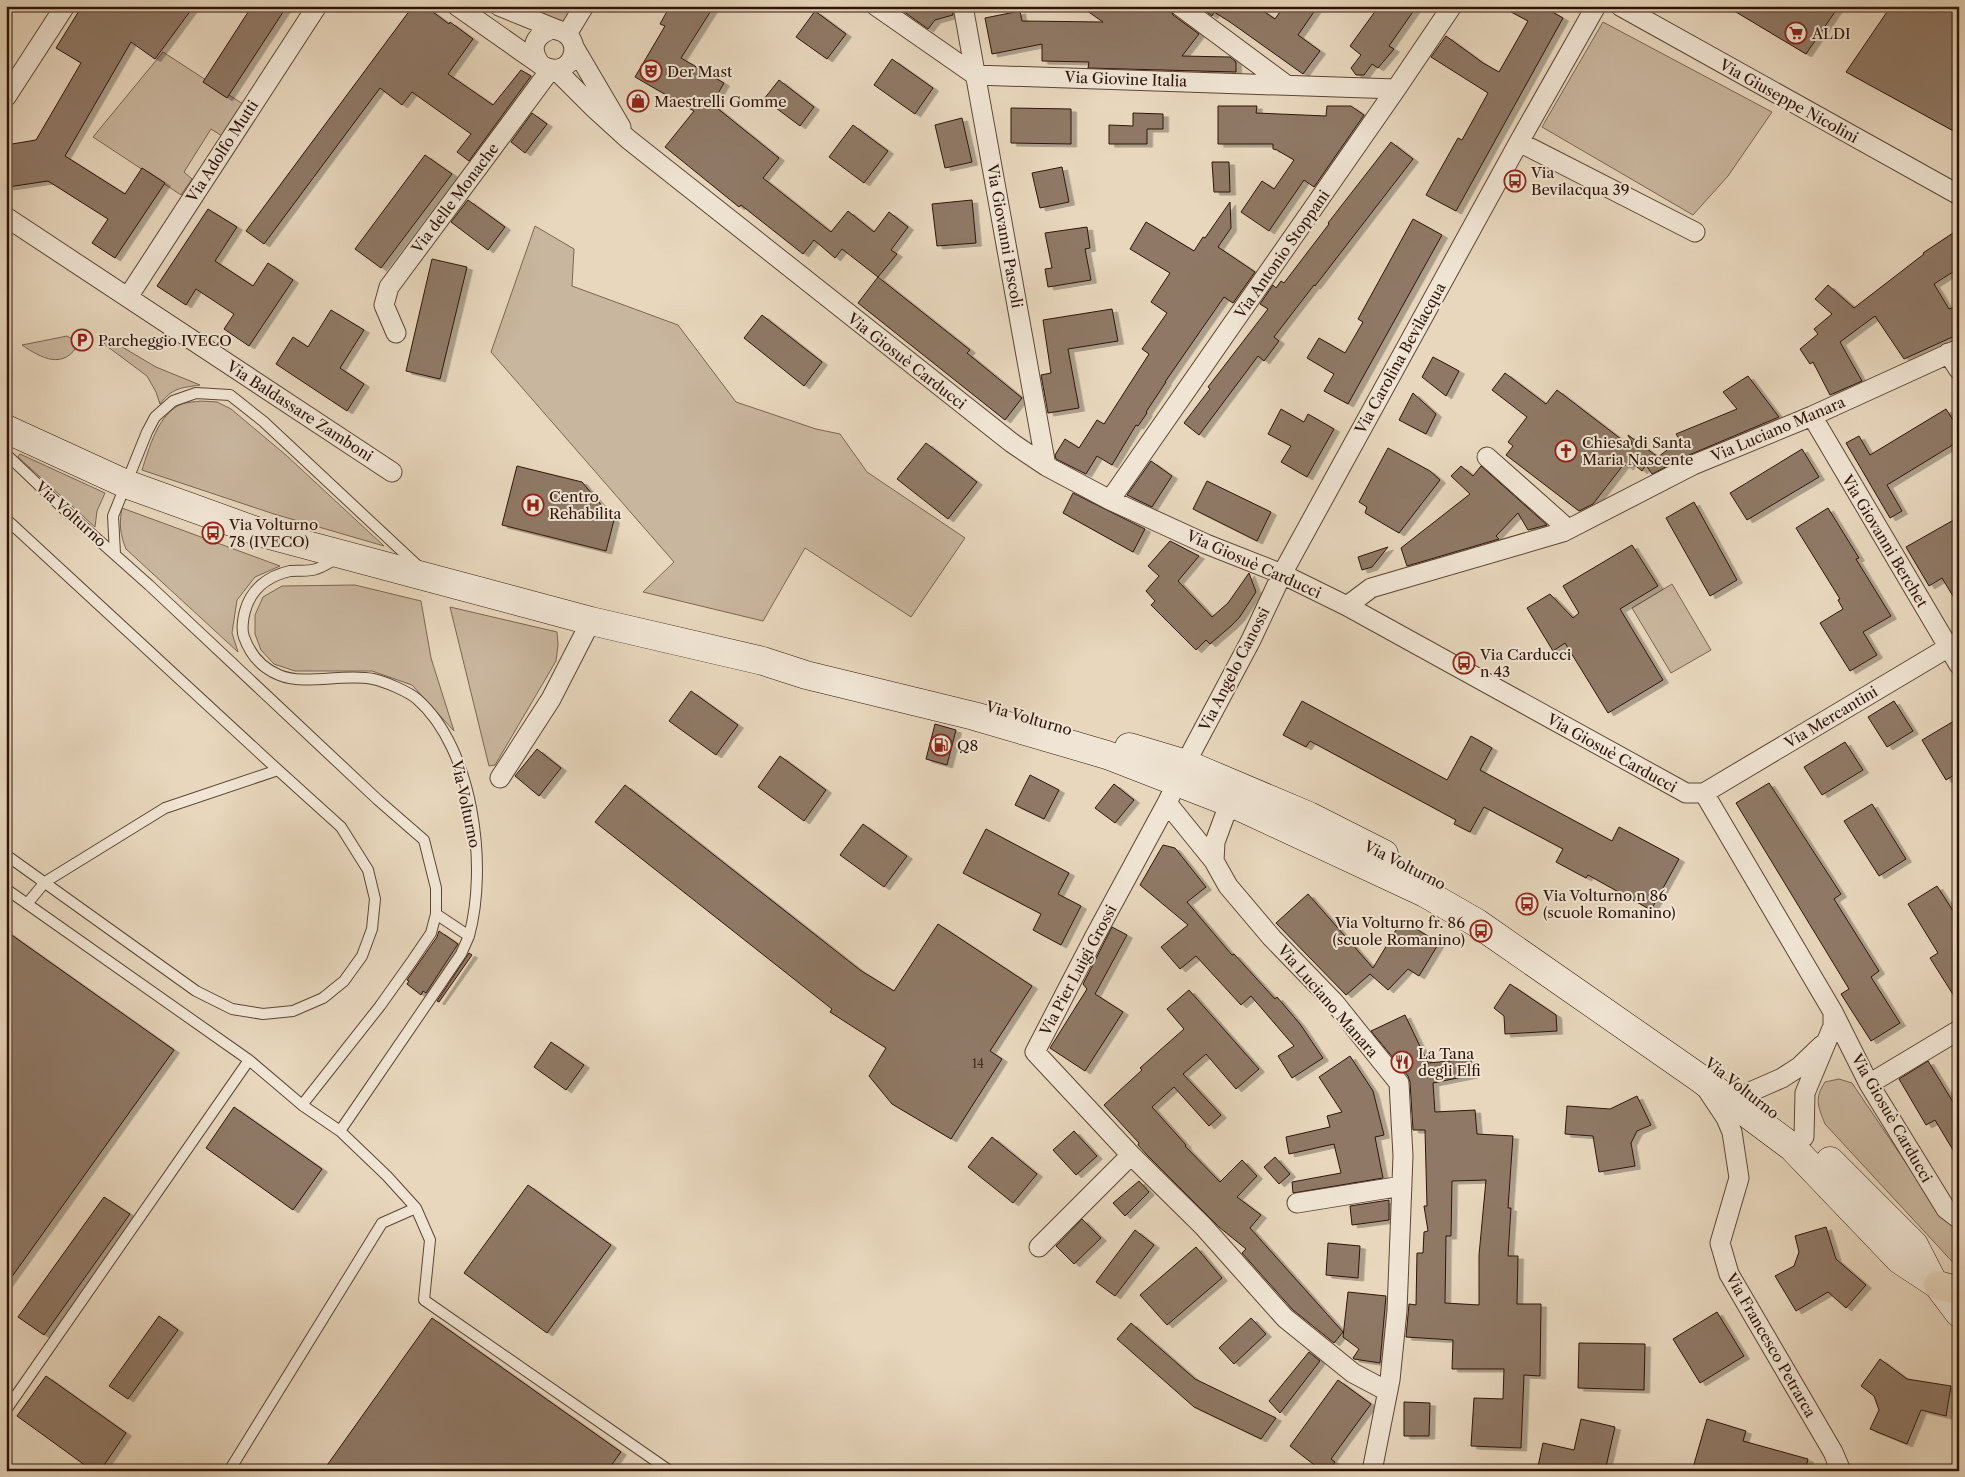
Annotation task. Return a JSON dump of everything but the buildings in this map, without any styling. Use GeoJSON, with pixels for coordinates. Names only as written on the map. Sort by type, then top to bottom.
{"type":"FeatureCollection","features":[{"type":"Feature","properties":{"kind":"street"},"geometry":{"type":"LineString","coordinates":[[6,97],[65,6]]}},
{"type":"Feature","properties":{"kind":"street","name":"Via Adolfo Mutti"},"geometry":{"type":"LineString","coordinates":[[128,297],[317,6]]}},
{"type":"Feature","properties":{"kind":"street","name":"Via Giosuè Carducci"},"geometry":{"type":"LineString","coordinates":[[457,6],[548,68]]}},
{"type":"Feature","properties":{"kind":"street"},"geometry":{"type":"LineString","coordinates":[[499,6],[566,37],[574,54],[570,62],[564,67],[548,68]]}},
{"type":"Feature","properties":{"kind":"street"},"geometry":{"type":"LineString","coordinates":[[566,37],[584,6]]}},
{"type":"Feature","properties":{"kind":"street"},"geometry":{"type":"LineString","coordinates":[[876,6],[976,75]]}},
{"type":"Feature","properties":{"kind":"street","name":"Via Giovanni Pascoli"},"geometry":{"type":"LineString","coordinates":[[963,6],[1046,466]]}},
{"type":"Feature","properties":{"kind":"street"},"geometry":{"type":"LineString","coordinates":[[1180,6],[1285,84]]}},
{"type":"Feature","properties":{"kind":"street","name":"Via Antonio Stoppani"},"geometry":{"type":"LineString","coordinates":[[1110,500],[1452,6]]}},
{"type":"Feature","properties":{"kind":"street","name":"Via Carolina Bevilacqua"},"geometry":{"type":"LineString","coordinates":[[1282,574],[1519,142],[1596,6]]}},
{"type":"Feature","properties":{"kind":"street","name":"Via Giuseppe Nicolini"},"geometry":{"type":"LineString","coordinates":[[1620,6],[1959,195]]}},
{"type":"Feature","properties":{"kind":"street","name":"Via Giosuè Carducci"},"geometry":{"type":"LineString","coordinates":[[628,139],[566,37],[552,29],[538,36],[534,44],[535,58],[628,139],[1012,443],[1046,466],[1110,500],[1206,544],[1282,574],[1347,606],[1679,790],[1693,794],[1704,793],[1833,1012],[1869,1084],[1946,1209],[1959,1219]]}},
{"type":"Feature","properties":{"kind":"street","name":"Via delle Monache"},"geometry":{"type":"LineString","coordinates":[[396,333],[384,305],[389,287],[545,77],[548,68]]}},
{"type":"Feature","properties":{"kind":"street","name":"Via Giovine Italia"},"geometry":{"type":"LineString","coordinates":[[976,75],[1396,89]]}},
{"type":"Feature","properties":{"kind":"street"},"geometry":{"type":"LineString","coordinates":[[1519,142],[1695,232]]}},
{"type":"Feature","properties":{"kind":"street","name":"Via Baldassare Zamboni"},"geometry":{"type":"LineString","coordinates":[[6,217],[392,472]]}},
{"type":"Feature","properties":{"kind":"street"},"geometry":{"type":"LineString","coordinates":[[1954,351],[1959,370]]}},
{"type":"Feature","properties":{"kind":"street","name":"Via Luciano Manara"},"geometry":{"type":"LineString","coordinates":[[1347,606],[1371,588],[1568,529],[1693,465],[1812,416],[1954,351]]}},
{"type":"Feature","properties":{"kind":"street","name":"Via Giovanni Berchet"},"geometry":{"type":"LineString","coordinates":[[1812,416],[1953,644],[1959,665]]}},
{"type":"Feature","properties":{"kind":"street","name":"Via Volturno"},"geometry":{"type":"LineString","coordinates":[[6,429],[126,484],[262,533],[342,556],[591,620],[763,661],[806,674],[983,719],[1107,755],[1236,805],[1425,893],[1477,923],[1698,1077],[1792,1148],[1900,1260],[1943,1286]]}},
{"type":"Feature","properties":{"kind":"street"},"geometry":{"type":"LineString","coordinates":[[1487,457],[1568,529]]}},
{"type":"Feature","properties":{"kind":"street","name":"Via Angelo Canossi"},"geometry":{"type":"LineString","coordinates":[[1177,783],[1251,640],[1282,574]]}},
{"type":"Feature","properties":{"kind":"street"},"geometry":{"type":"LineString","coordinates":[[500,778],[551,699],[591,620]]}},
{"type":"Feature","properties":{"kind":"street","name":"Via Mercantini"},"geometry":{"type":"LineString","coordinates":[[1704,793],[1953,644]]}},
{"type":"Feature","properties":{"kind":"street","name":"Via Luciano Manara"},"geometry":{"type":"LineString","coordinates":[[1177,783],[1228,886],[1272,938],[1334,1002],[1399,1083],[1403,1156],[1397,1311],[1390,1380],[1372,1471]]}},
{"type":"Feature","properties":{"kind":"street","name":"Via Volturno"},"geometry":{"type":"LineString","coordinates":[[1177,783],[1309,816],[1434,879],[1534,940],[1750,1092],[1804,1137],[1914,1245],[1959,1312]]}},
{"type":"Feature","properties":{"kind":"street","name":"Via Pier Luigi Grossi"},"geometry":{"type":"LineString","coordinates":[[1177,783],[1035,1052],[1131,1155],[1203,1226],[1285,1318],[1353,1373],[1387,1391]]}},
{"type":"Feature","properties":{"kind":"street"},"geometry":{"type":"LineString","coordinates":[[1214,861],[1215,842],[1225,815],[1236,805]]}},
{"type":"Feature","properties":{"kind":"street"},"geometry":{"type":"LineString","coordinates":[[1804,1137],[1805,1093],[1833,1026],[1833,1012]]}},
{"type":"Feature","properties":{"kind":"street"},"geometry":{"type":"LineString","coordinates":[[1869,1084],[1959,1030]]}},
{"type":"Feature","properties":{"kind":"street"},"geometry":{"type":"LineString","coordinates":[[1750,1092],[1782,1078],[1799,1067],[1828,1039]]}},
{"type":"Feature","properties":{"kind":"street","name":"Via Francesco Petrarca"},"geometry":{"type":"LineString","coordinates":[[1698,1077],[1726,1118],[1732,1132],[1739,1178],[1720,1243],[1729,1274],[1833,1452],[1840,1471]]}},
{"type":"Feature","properties":{"kind":"street"},"geometry":{"type":"LineString","coordinates":[[1039,1247],[1131,1155]]}},
{"type":"Feature","properties":{"kind":"street"},"geometry":{"type":"LineString","coordinates":[[1297,1203],[1402,1186]]}},
{"type":"Feature","properties":{"kind":"lane"},"geometry":{"type":"LineString","coordinates":[[126,484],[154,413],[173,400],[196,393],[230,395],[264,422],[432,579]]}},
{"type":"Feature","properties":{"kind":"lane","name":"Via Volturno"},"geometry":{"type":"LineString","coordinates":[[6,454],[378,800],[424,840],[436,888],[436,914],[431,933],[380,1006],[302,1105]]}},
{"type":"Feature","properties":{"kind":"lane","name":"Via Volturno"},"geometry":{"type":"LineString","coordinates":[[115,554],[113,516],[126,484]]}},
{"type":"Feature","properties":{"kind":"lane"},"geometry":{"type":"LineString","coordinates":[[6,519],[341,826],[368,870],[375,898],[372,929],[362,956],[344,981],[323,998],[293,1011],[263,1014],[232,1009],[196,990],[6,855]]}},
{"type":"Feature","properties":{"kind":"lane","name":"Via Volturno"},"geometry":{"type":"LineString","coordinates":[[340,1131],[461,954],[469,936],[474,916],[478,864],[473,824],[464,783],[452,745],[438,722],[416,698],[373,679],[338,677],[300,679],[279,675],[265,667],[250,653],[243,634],[243,619],[256,588],[268,580],[290,571],[315,570],[342,556]]}},
{"type":"Feature","properties":{"kind":"lane"},"geometry":{"type":"LineString","coordinates":[[27,904],[45,882],[165,808],[278,770]]}},
{"type":"Feature","properties":{"kind":"lane"},"geometry":{"type":"LineString","coordinates":[[6,889],[249,1060],[302,1105],[340,1131],[387,1176],[416,1208],[430,1240],[424,1300],[656,1467],[670,1471]]}},
{"type":"Feature","properties":{"kind":"lane"},"geometry":{"type":"LineString","coordinates":[[436,914],[469,936]]}},
{"type":"Feature","properties":{"kind":"lane"},"geometry":{"type":"LineString","coordinates":[[6,1410],[249,1060]]}},
{"type":"Feature","properties":{"kind":"lane"},"geometry":{"type":"LineString","coordinates":[[229,1471],[382,1223],[416,1208]]}},
{"type":"Feature","properties":{"kind":"shaded area"},"geometry":{"type":"Polygon","coordinates":[[[520,6],[573,6],[564,22],[520,6]]]}},
{"type":"Feature","properties":{"kind":"shaded area"},"geometry":{"type":"Polygon","coordinates":[[[1603,22],[1772,112],[1728,176],[1693,215],[1542,127],[1603,22]]]}},
{"type":"Feature","properties":{"kind":"shaded area"},"geometry":{"type":"Polygon","coordinates":[[[163,52],[243,104],[222,136],[211,129],[184,172],[192,179],[181,195],[93,137],[163,52]]]}},
{"type":"Feature","properties":{"kind":"shaded area"},"geometry":{"type":"Polygon","coordinates":[[[535,226],[574,249],[572,286],[678,325],[736,402],[816,429],[840,434],[867,472],[965,538],[911,617],[805,548],[763,621],[643,592],[674,562],[491,352],[535,226]]]}},
{"type":"Feature","properties":{"kind":"shaded area"},"geometry":{"type":"Polygon","coordinates":[[[67,336],[79,343],[73,352],[59,359],[44,357],[22,345],[67,336]]]}},
{"type":"Feature","properties":{"kind":"shaded area"},"geometry":{"type":"Polygon","coordinates":[[[107,338],[156,367],[200,385],[177,390],[168,395],[160,404],[147,376],[104,344],[107,338]]]}},
{"type":"Feature","properties":{"kind":"shaded area"},"geometry":{"type":"Polygon","coordinates":[[[201,401],[217,402],[231,409],[287,456],[384,546],[274,514],[142,470],[156,432],[167,415],[182,404],[201,401]]]}},
{"type":"Feature","properties":{"kind":"shaded area"},"geometry":{"type":"Polygon","coordinates":[[[20,454],[105,493],[97,511],[95,527],[18,457],[20,454]]]}},
{"type":"Feature","properties":{"kind":"shaded area"},"geometry":{"type":"Polygon","coordinates":[[[122,508],[280,566],[255,577],[237,600],[232,633],[238,652],[126,549],[121,529],[122,508]]]}},
{"type":"Feature","properties":{"kind":"shaded area"},"geometry":{"type":"Polygon","coordinates":[[[1672,584],[1711,650],[1671,673],[1632,608],[1672,584]]]}},
{"type":"Feature","properties":{"kind":"shaded area"},"geometry":{"type":"Polygon","coordinates":[[[355,585],[421,601],[431,658],[454,731],[412,685],[372,671],[295,671],[274,664],[261,650],[255,634],[255,615],[263,597],[282,586],[355,585]]]}},
{"type":"Feature","properties":{"kind":"shaded area"},"geometry":{"type":"Polygon","coordinates":[[[450,607],[557,632],[556,661],[495,765],[489,766],[450,607]]]}},
{"type":"Feature","properties":{"kind":"shaded area"},"geometry":{"type":"Polygon","coordinates":[[[1839,1079],[1852,1083],[1942,1216],[1959,1224],[1959,1269],[1825,1124],[1818,1103],[1819,1093],[1825,1082],[1839,1079]]]}},
{"type":"Feature","properties":{"kind":"place","name":"ALDI"},"geometry":{"type":"Point","coordinates":[1796,33]}},
{"type":"Feature","properties":{"kind":"place","name":"Der Mast"},"geometry":{"type":"Point","coordinates":[651,71]}},
{"type":"Feature","properties":{"kind":"place","name":"Maestrelli Gomme"},"geometry":{"type":"Point","coordinates":[638,101]}},
{"type":"Feature","properties":{"kind":"place","name":"Via Bevilacqua 39"},"geometry":{"type":"Point","coordinates":[1515,181]}},
{"type":"Feature","properties":{"kind":"place","name":"Parcheggio IVECO"},"geometry":{"type":"Point","coordinates":[82,340]}},
{"type":"Feature","properties":{"kind":"place","name":"Chiesa di Santa Maria Nascente"},"geometry":{"type":"Point","coordinates":[1566,451]}},
{"type":"Feature","properties":{"kind":"place","name":"Centro Rehabilita"},"geometry":{"type":"Point","coordinates":[533,505]}},
{"type":"Feature","properties":{"kind":"place","name":"Via Volturno 78 (IVECO)"},"geometry":{"type":"Point","coordinates":[213,533]}},
{"type":"Feature","properties":{"kind":"place","name":"Via Carducci n 43"},"geometry":{"type":"Point","coordinates":[1464,663]}},
{"type":"Feature","properties":{"kind":"place","name":"Q8"},"geometry":{"type":"Point","coordinates":[941,745]}},
{"type":"Feature","properties":{"kind":"place","name":"Via Volturno n 86 (scuole Romanino)"},"geometry":{"type":"Point","coordinates":[1527,904]}},
{"type":"Feature","properties":{"kind":"place","name":"Via Volturno fr. 86 (scuole Romanino)"},"geometry":{"type":"Point","coordinates":[1481,931]}},
{"type":"Feature","properties":{"kind":"place","name":"La Tana degli Elfi"},"geometry":{"type":"Point","coordinates":[1402,1062]}}]}
